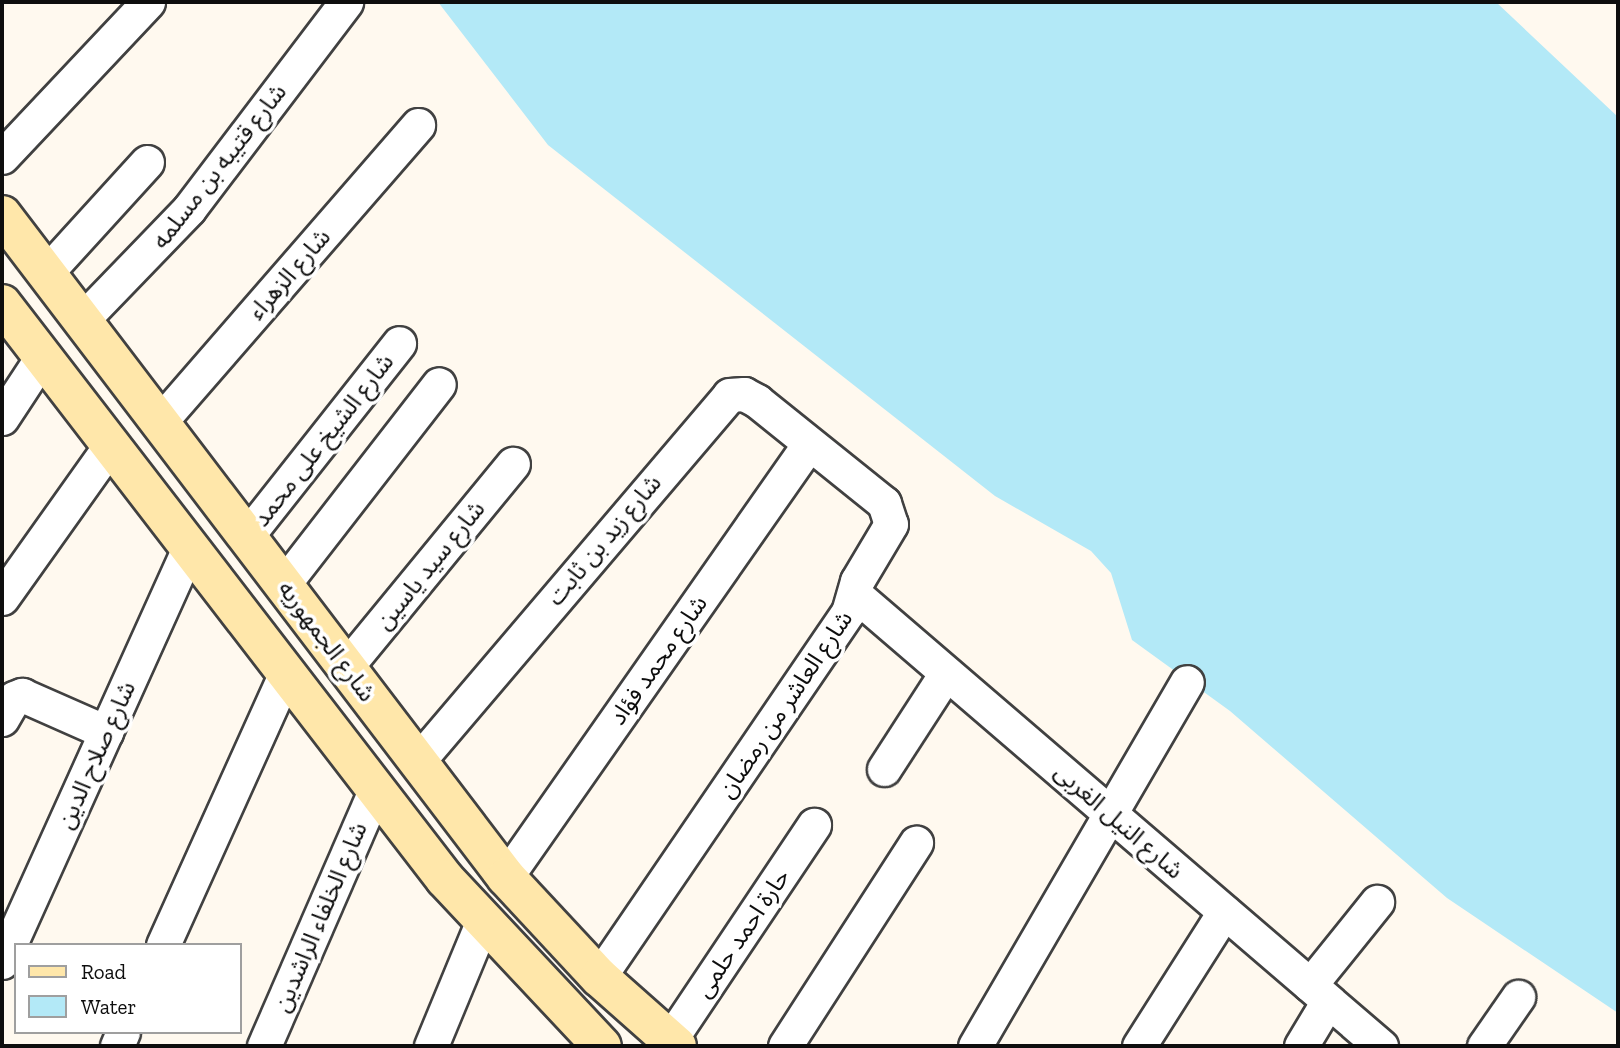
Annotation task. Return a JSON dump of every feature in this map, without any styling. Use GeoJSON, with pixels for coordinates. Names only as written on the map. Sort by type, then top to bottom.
{"type":"FeatureCollection","features":[{"type":"Feature","properties":{"kind":"street"},"geometry":{"type":"LineString","coordinates":[[2,157],[148,2]]}},
{"type":"Feature","properties":{"kind":"street","name":"شارع قتيبه بن مسلمه"},"geometry":{"type":"LineString","coordinates":[[81,321],[188,209],[346,2]]}},
{"type":"Feature","properties":{"kind":"street","name":"شارع الزهراء"},"geometry":{"type":"LineString","coordinates":[[159,423],[418,125]]}},
{"type":"Feature","properties":{"kind":"street"},"geometry":{"type":"LineString","coordinates":[[46,273],[147,162]]}},
{"type":"Feature","properties":{"kind":"street","name":"شارع الجمهوريه"},"geometry":{"type":"LineString","coordinates":[[2,215],[506,877],[599,977],[673,1043]]}},
{"type":"Feature","properties":{"kind":"street","name":"شارع الجمهوريه"},"geometry":{"type":"LineString","coordinates":[[2,304],[482,923],[593,1043]]}},
{"type":"Feature","properties":{"kind":"street","name":"شارع الشيخ على محمد"},"geometry":{"type":"LineString","coordinates":[[246,537],[399,343]]}},
{"type":"Feature","properties":{"kind":"street"},"geometry":{"type":"LineString","coordinates":[[2,418],[42,357]]}},
{"type":"Feature","properties":{"kind":"street"},"geometry":{"type":"LineString","coordinates":[[283,584],[439,384]]}},
{"type":"Feature","properties":{"kind":"street","name":"شارع زيد بن ثابت"},"geometry":{"type":"LineString","coordinates":[[418,761],[729,396],[744,394],[757,401],[809,444]]}},
{"type":"Feature","properties":{"kind":"street","name":"شارع العاشر من رمضان"},"geometry":{"type":"LineString","coordinates":[[599,977],[856,596],[857,581],[887,534],[890,513],[809,444]]}},
{"type":"Feature","properties":{"kind":"street","name":"شارع محمد فؤاد"},"geometry":{"type":"LineString","coordinates":[[506,877],[809,444]]}},
{"type":"Feature","properties":{"kind":"street"},"geometry":{"type":"LineString","coordinates":[[2,598],[110,446]]}},
{"type":"Feature","properties":{"kind":"street","name":"شارع سيد ياسين"},"geometry":{"type":"LineString","coordinates":[[346,667],[513,464]]}},
{"type":"Feature","properties":{"kind":"street"},"geometry":{"type":"LineString","coordinates":[[215,495],[183,513],[191,550],[232,560],[246,537]]}},
{"type":"Feature","properties":{"kind":"street","name":"شارع صلاح الدين"},"geometry":{"type":"LineString","coordinates":[[2,961],[191,550]]}},
{"type":"Feature","properties":{"kind":"street","name":"شارع النيل الغربى"},"geometry":{"type":"LineString","coordinates":[[856,596],[1381,1046]]}},
{"type":"Feature","properties":{"kind":"street"},"geometry":{"type":"LineString","coordinates":[[164,943],[286,673]]}},
{"type":"Feature","properties":{"kind":"street"},"geometry":{"type":"LineString","coordinates":[[884,769],[946,673]]}},
{"type":"Feature","properties":{"kind":"street"},"geometry":{"type":"LineString","coordinates":[[975,1046],[1108,812],[1187,682]]}},
{"type":"Feature","properties":{"kind":"street"},"geometry":{"type":"LineString","coordinates":[[2,719],[13,698],[22,695],[106,733]]}},
{"type":"Feature","properties":{"kind":"street","name":"شارع الخلفاء الراشدين"},"geometry":{"type":"LineString","coordinates":[[264,1046],[376,788]]}},
{"type":"Feature","properties":{"kind":"street","name":"حارة احمد حلمى"},"geometry":{"type":"LineString","coordinates":[[673,1043],[814,825]]}},
{"type":"Feature","properties":{"kind":"street"},"geometry":{"type":"LineString","coordinates":[[785,1046],[916,843]]}},
{"type":"Feature","properties":{"kind":"street"},"geometry":{"type":"LineString","coordinates":[[1301,1046],[1319,993],[1377,902]]}},
{"type":"Feature","properties":{"kind":"street"},"geometry":{"type":"LineString","coordinates":[[1139,1046],[1224,912]]}},
{"type":"Feature","properties":{"kind":"street"},"geometry":{"type":"LineString","coordinates":[[431,1046],[482,923]]}},
{"type":"Feature","properties":{"kind":"street"},"geometry":{"type":"LineString","coordinates":[[1484,1046],[1518,997]]}},
{"type":"Feature","properties":{"kind":"water"},"geometry":{"type":"Polygon","coordinates":[[[438,2],[1496,2],[1618,117],[1618,1013],[1447,898],[1230,711],[1132,640],[1111,573],[1091,551],[995,496],[548,145],[438,2]]]}}]}
